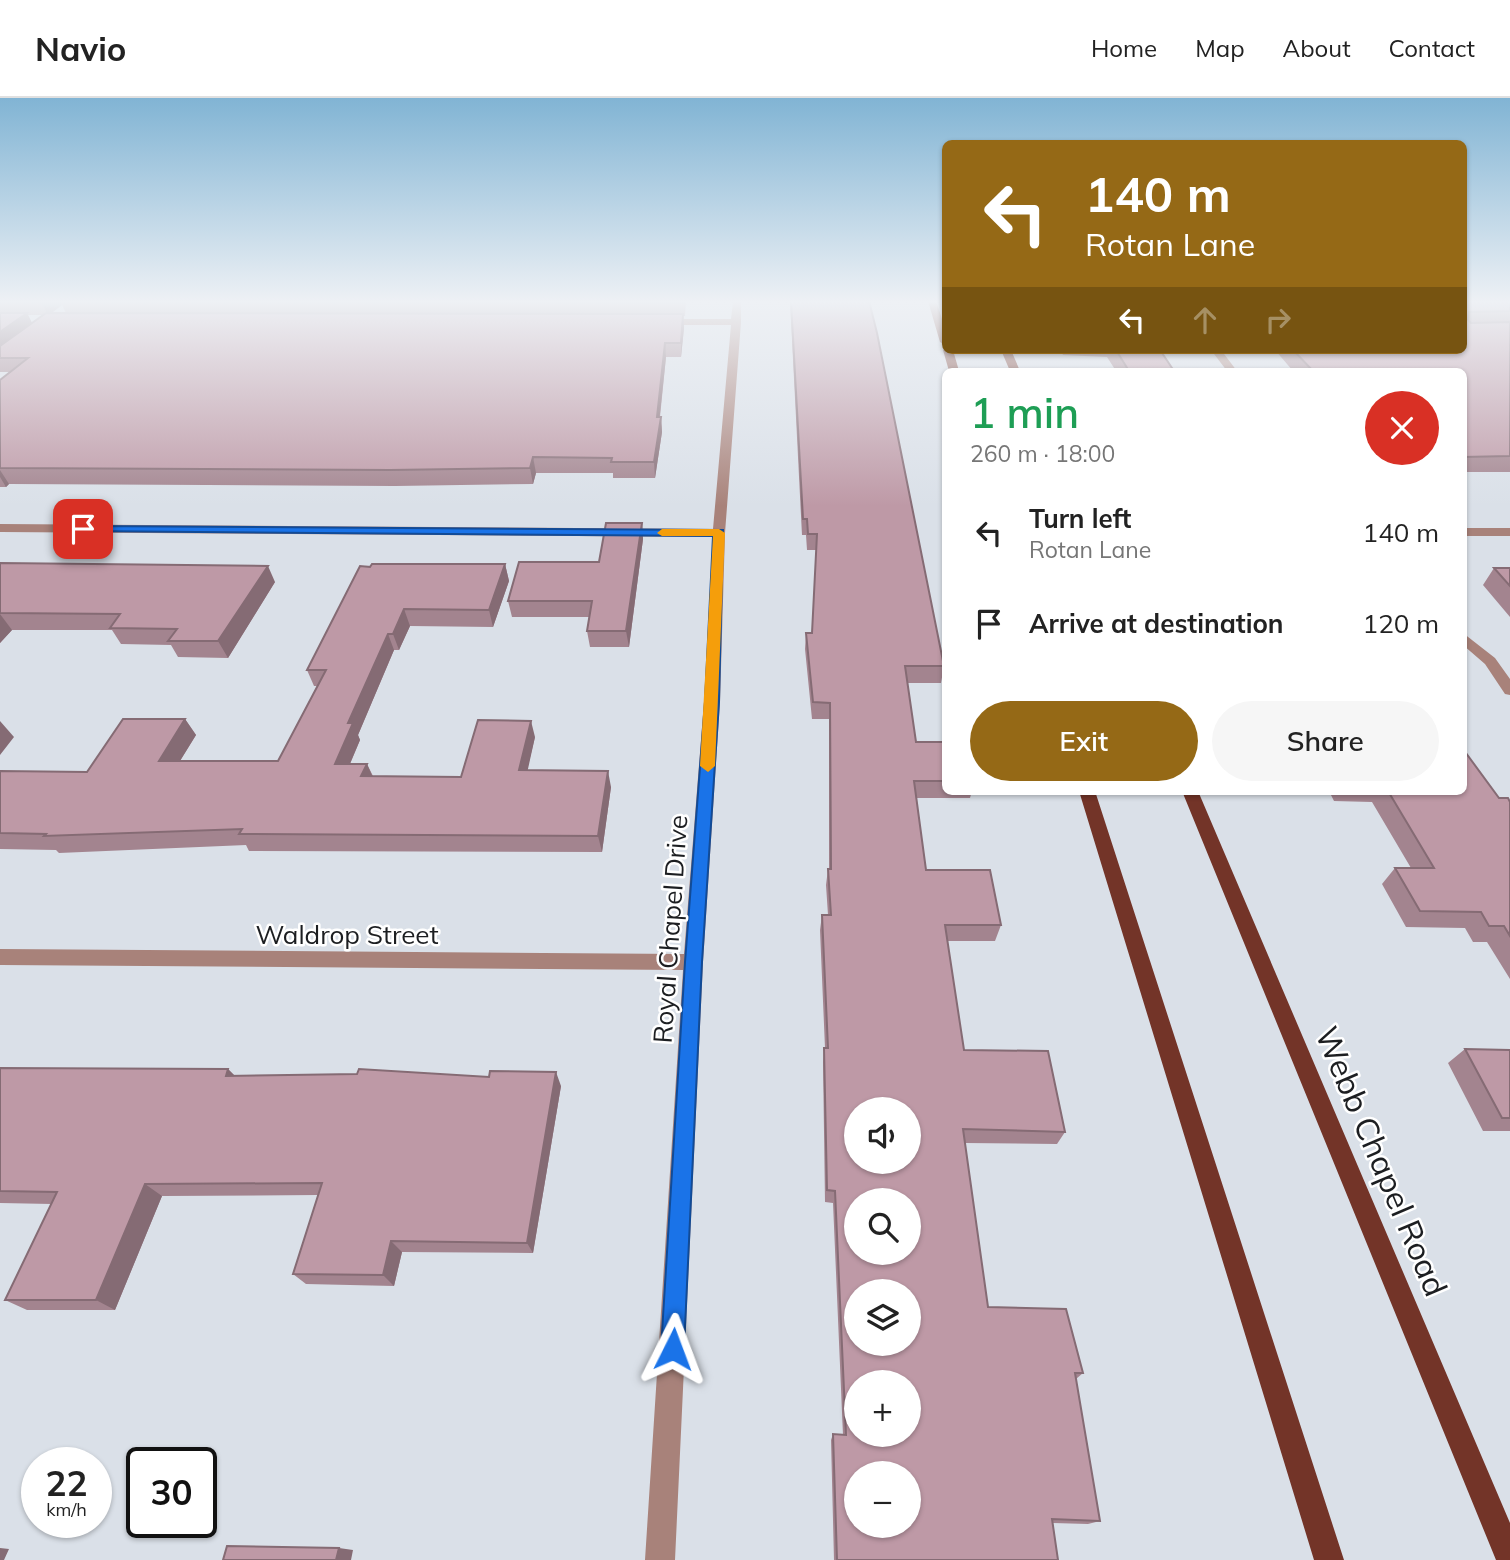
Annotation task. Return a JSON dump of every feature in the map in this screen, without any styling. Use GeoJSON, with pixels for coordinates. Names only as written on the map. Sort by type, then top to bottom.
{"type":"FeatureCollection","features":[{"type":"Feature","properties":{"kind":"main road"},"geometry":{"type":"LineString","coordinates":[[1088,795],[1329,1560]]}},
{"type":"Feature","properties":{"kind":"main road","name":"Webb Chapel Road"},"geometry":{"type":"LineString","coordinates":[[1192,795],[1510,1558]]}},
{"type":"Feature","properties":{"kind":"street","name":"Royal Chapel Drive"},"geometry":{"type":"LineString","coordinates":[[660,1560],[694,962],[712,702],[719,533],[732,369]]}},
{"type":"Feature","properties":{"kind":"street"},"geometry":{"type":"LineString","coordinates":[[0,528],[719,533]]}},
{"type":"Feature","properties":{"kind":"street"},"geometry":{"type":"LineString","coordinates":[[1467,531],[1510,532]]}},
{"type":"Feature","properties":{"kind":"street"},"geometry":{"type":"LineString","coordinates":[[1467,641],[1490,661],[1510,690]]}},
{"type":"Feature","properties":{"kind":"street","name":"Waldrop Street"},"geometry":{"type":"LineString","coordinates":[[0,957],[694,962]]}},
{"type":"Feature","properties":{"kind":"building"},"geometry":{"type":"Polygon","coordinates":[[[14,369],[662,369],[657,417],[661,417],[654,462],[611,462],[612,458],[533,457],[530,468],[0,468],[0,380],[14,369]]]}},
{"type":"Feature","properties":{"kind":"building"},"geometry":{"type":"Polygon","coordinates":[[[795,369],[884,369],[942,656],[942,666],[905,666],[916,742],[942,742],[942,781],[914,781],[926,870],[990,870],[1001,925],[945,925],[964,1050],[1048,1051],[1065,1132],[963,1129],[988,1307],[1066,1309],[1083,1373],[1075,1373],[1100,1521],[1052,1519],[1058,1560],[837,1560],[833,1434],[844,1435],[844,1447],[921,1447],[921,1370],[844,1370],[844,1391],[835,1191],[827,1190],[824,1048],[828,1048],[822,915],[831,915],[828,869],[831,869],[830,703],[813,702],[806,633],[812,633],[817,534],[808,534],[807,519],[803,519],[795,369]]]}},
{"type":"Feature","properties":{"kind":"building"},"geometry":{"type":"Polygon","coordinates":[[[1467,369],[1510,369],[1510,456],[1467,457],[1467,369]]]}},
{"type":"Feature","properties":{"kind":"building"},"geometry":{"type":"Polygon","coordinates":[[[606,523],[642,523],[626,631],[587,631],[592,601],[508,601],[519,562],[599,562],[606,523]]]}},
{"type":"Feature","properties":{"kind":"building"},"geometry":{"type":"Polygon","coordinates":[[[0,563],[268,566],[218,641],[168,641],[177,629],[110,628],[120,614],[0,613],[0,563]]]}},
{"type":"Feature","properties":{"kind":"building"},"geometry":{"type":"Polygon","coordinates":[[[372,564],[505,564],[489,610],[404,609],[393,634],[388,634],[348,723],[353,723],[335,764],[367,764],[361,776],[461,777],[478,720],[531,721],[519,770],[608,771],[598,836],[239,834],[242,829],[44,836],[46,834],[0,833],[0,771],[87,772],[123,719],[185,719],[159,761],[278,761],[326,670],[307,670],[360,566],[370,567],[372,564]]]}},
{"type":"Feature","properties":{"kind":"building"},"geometry":{"type":"Polygon","coordinates":[[[1494,568],[1510,568],[1510,586],[1494,568]]]}},
{"type":"Feature","properties":{"kind":"building"},"geometry":{"type":"Polygon","coordinates":[[[1467,754],[1499,798],[1508,798],[1510,802],[1510,936],[1504,926],[1489,926],[1481,912],[1420,911],[1395,868],[1434,868],[1390,795],[1467,795],[1467,754]]]}},
{"type":"Feature","properties":{"kind":"building"},"geometry":{"type":"Polygon","coordinates":[[[1465,1049],[1510,1050],[1510,1118],[1502,1118],[1465,1049]]]}},
{"type":"Feature","properties":{"kind":"building"},"geometry":{"type":"Polygon","coordinates":[[[0,1068],[228,1069],[226,1076],[357,1074],[359,1069],[489,1077],[490,1071],[556,1072],[527,1243],[391,1241],[383,1275],[293,1274],[322,1183],[145,1184],[96,1300],[5,1300],[57,1192],[0,1191],[0,1068]]]}},
{"type":"Feature","properties":{"kind":"building"},"geometry":{"type":"Polygon","coordinates":[[[227,1546],[339,1548],[336,1560],[223,1560],[227,1546]]]}},
{"type":"Feature","properties":{"kind":"slow traffic"},"geometry":{"type":"LineString","coordinates":[[662,533],[719,533],[708,766]]}},
{"type":"Feature","properties":{"kind":"route"},"geometry":{"type":"LineString","coordinates":[[83,529],[719,533],[712,702],[694,962],[673,1349]]}}]}
